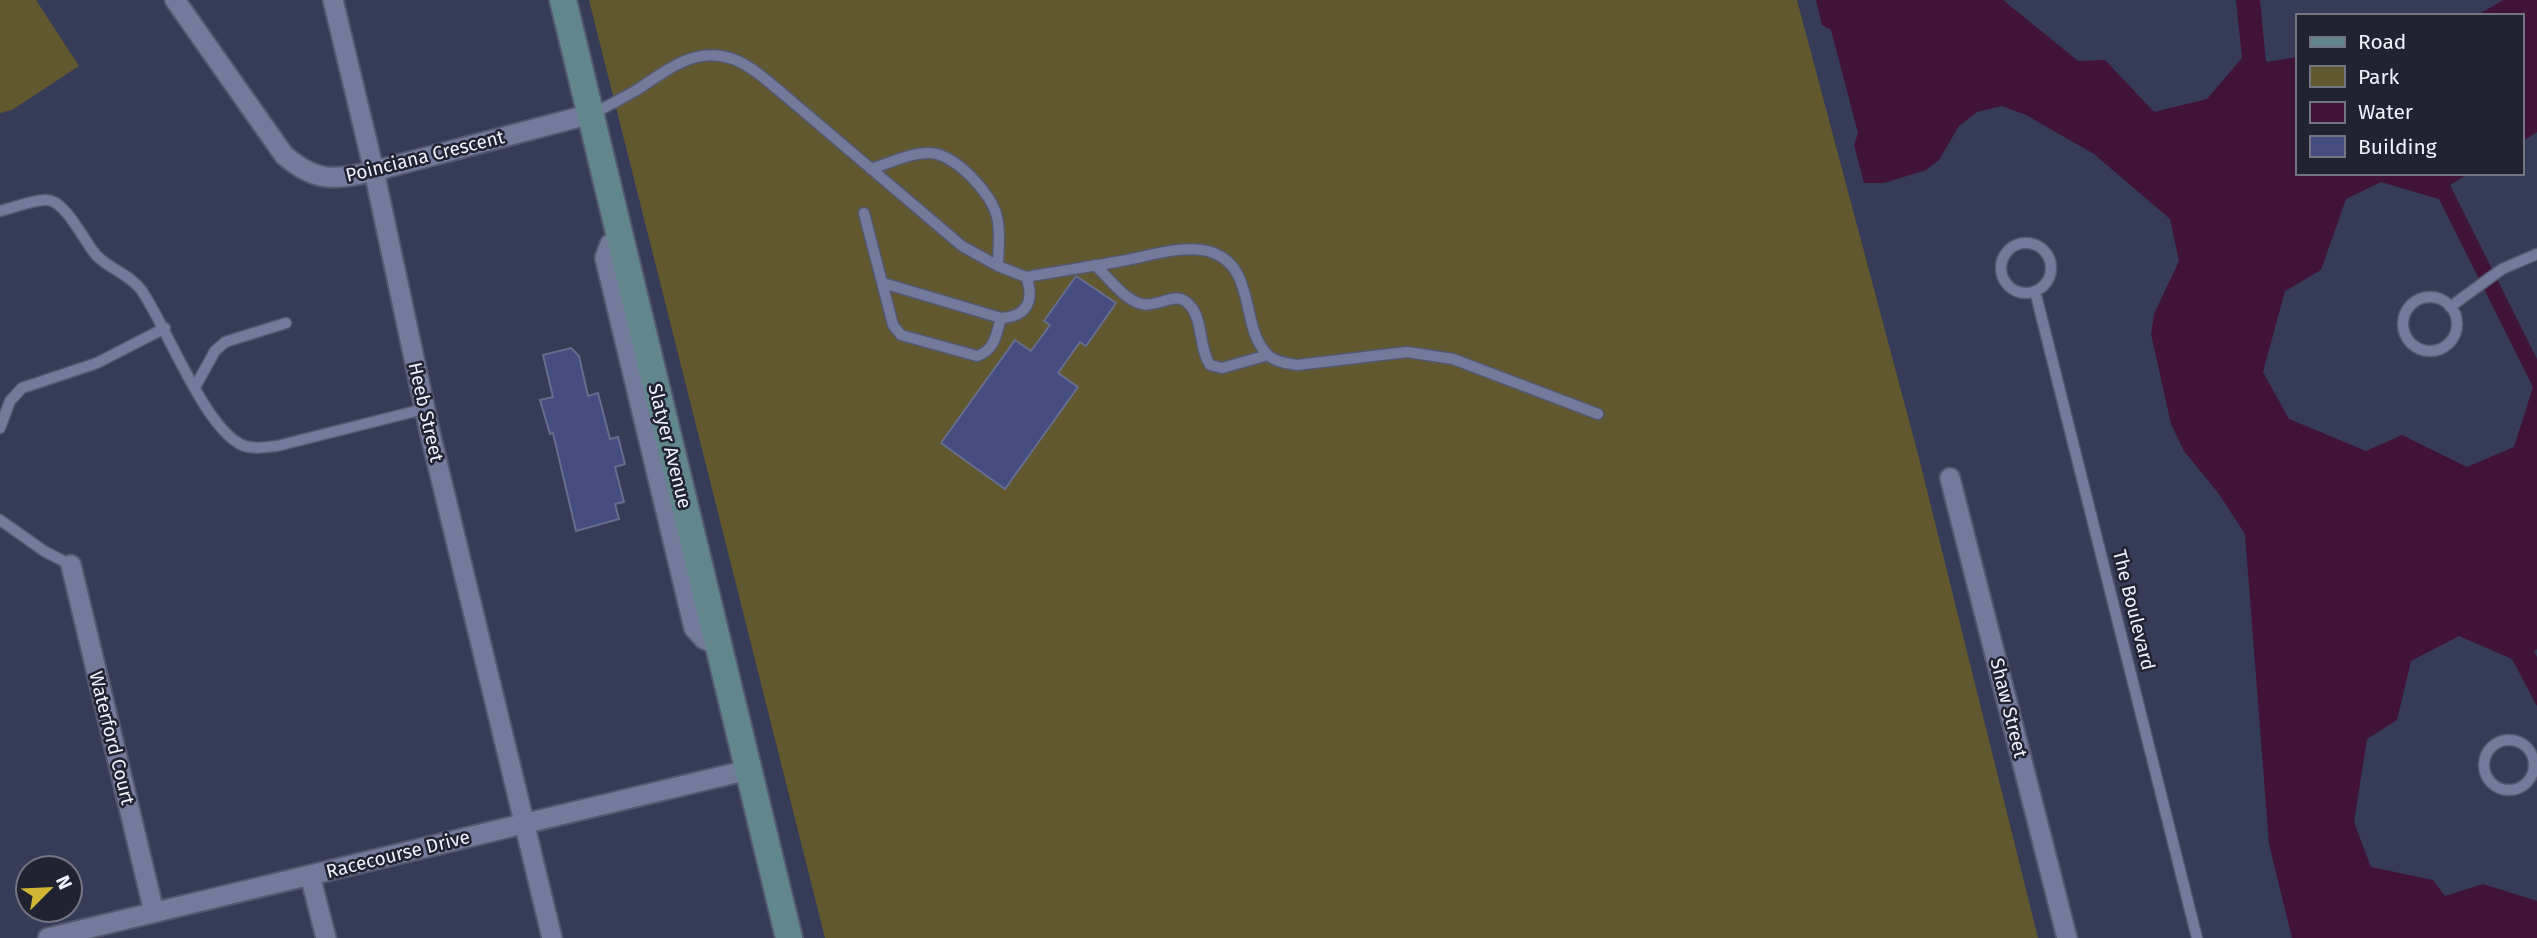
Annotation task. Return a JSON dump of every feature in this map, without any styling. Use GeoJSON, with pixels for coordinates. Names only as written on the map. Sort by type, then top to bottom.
{"type":"FeatureCollection","features":[{"type":"Feature","properties":{"kind":"main road","name":"Slatyer Avenue"},"geometry":{"type":"LineString","coordinates":[[559,1],[591,114],[789,938]]}},
{"type":"Feature","properties":{"kind":"street","name":"Poinciana Crescent"},"geometry":{"type":"LineString","coordinates":[[175,0],[284,155],[301,169],[324,178],[374,171],[591,114]]}},
{"type":"Feature","properties":{"kind":"street","name":"Heeb Street"},"geometry":{"type":"LineString","coordinates":[[333,0],[374,171],[424,409],[552,938]]}},
{"type":"Feature","properties":{"kind":"street","name":"Shaw Street"},"geometry":{"type":"LineString","coordinates":[[1950,478],[2067,938]]}},
{"type":"Feature","properties":{"kind":"street","name":"Waterford Court"},"geometry":{"type":"LineString","coordinates":[[71,565],[154,912]]}},
{"type":"Feature","properties":{"kind":"street","name":"Racecourse Drive"},"geometry":{"type":"LineString","coordinates":[[47,938],[748,769]]}},
{"type":"Feature","properties":{"kind":"street"},"geometry":{"type":"LineString","coordinates":[[310,875],[326,938]]}},
{"type":"Feature","properties":{"kind":"street","name":"Slatyer Avenue"},"geometry":{"type":"LineString","coordinates":[[777,938],[772,916],[778,892]]}},
{"type":"Feature","properties":{"kind":"lane"},"geometry":{"type":"LineString","coordinates":[[591,114],[679,62],[706,54],[732,59],[754,70],[962,246],[998,266],[1026,276],[1179,250],[1208,251],[1230,263],[1243,286],[1258,340],[1268,355],[1282,362],[1297,365],[1407,352],[1452,359],[1598,414]]}},
{"type":"Feature","properties":{"kind":"lane"},"geometry":{"type":"LineString","coordinates":[[872,169],[909,156],[932,153],[951,159],[989,196],[998,218],[998,266]]}},
{"type":"Feature","properties":{"kind":"lane"},"geometry":{"type":"LineString","coordinates":[[0,211],[47,200],[60,205],[97,256],[140,288],[165,328],[215,423],[228,436],[243,445],[260,448],[424,409]]}},
{"type":"Feature","properties":{"kind":"lane"},"geometry":{"type":"LineString","coordinates":[[864,213],[893,325],[901,335],[976,356],[987,352],[993,345],[1001,318]]}},
{"type":"Feature","properties":{"kind":"lane"},"geometry":{"type":"LineString","coordinates":[[2026,243],[2039,246],[2051,264],[2047,283],[2035,291],[2019,292],[2006,283],[2003,275],[2004,257],[2010,249],[2018,245],[2026,243]]}},
{"type":"Feature","properties":{"kind":"lane"},"geometry":{"type":"LineString","coordinates":[[2450,307],[2502,269],[2537,254]]}},
{"type":"Feature","properties":{"kind":"lane"},"geometry":{"type":"LineString","coordinates":[[1095,265],[1130,298],[1143,304],[1173,297],[1184,299],[1194,310],[1204,355],[1210,365],[1222,368],[1268,355]]}},
{"type":"Feature","properties":{"kind":"lane"},"geometry":{"type":"LineString","coordinates":[[883,283],[1001,318],[1013,317],[1024,310],[1029,300],[1030,288],[1026,276]]}},
{"type":"Feature","properties":{"kind":"lane","name":"The Boulevard"},"geometry":{"type":"LineString","coordinates":[[2035,291],[2197,938]]}},
{"type":"Feature","properties":{"kind":"lane"},"geometry":{"type":"LineString","coordinates":[[2430,297],[2439,299],[2450,307],[2455,315],[2456,325],[2450,342],[2434,350],[2424,350],[2409,341],[2404,333],[2403,321],[2413,303],[2430,297]]}},
{"type":"Feature","properties":{"kind":"lane"},"geometry":{"type":"LineString","coordinates":[[195,387],[215,351],[225,342],[286,323]]}},
{"type":"Feature","properties":{"kind":"lane"},"geometry":{"type":"LineString","coordinates":[[0,428],[10,401],[22,387],[97,363],[165,328]]}},
{"type":"Feature","properties":{"kind":"lane"},"geometry":{"type":"LineString","coordinates":[[0,520],[44,551],[71,565]]}},
{"type":"Feature","properties":{"kind":"lane"},"geometry":{"type":"LineString","coordinates":[[2504,740],[2518,740],[2536,758],[2533,776],[2526,785],[2518,789],[2499,788],[2491,783],[2484,770],[2486,754],[2496,743],[2504,740]]}},
{"type":"Feature","properties":{"kind":"green space"},"geometry":{"type":"Polygon","coordinates":[[[0,0],[36,0],[79,66],[12,110],[0,113],[0,0]]]}},
{"type":"Feature","properties":{"kind":"green space"},"geometry":{"type":"Polygon","coordinates":[[[589,0],[1797,0],[1919,458],[2038,938],[825,938],[589,0]]]}},
{"type":"Feature","properties":{"kind":"water"},"geometry":{"type":"Polygon","coordinates":[[[1816,0],[2003,0],[2078,61],[2105,60],[2154,112],[2207,99],[2242,58],[2236,0],[2260,0],[2266,62],[2296,57],[2296,175],[2466,175],[2450,185],[2537,359],[2537,649],[2534,652],[2537,657],[2537,706],[2512,659],[2459,636],[2411,661],[2397,720],[2367,739],[2354,822],[2371,867],[2433,880],[2445,896],[2483,884],[2537,901],[2537,938],[2292,938],[2269,844],[2245,534],[2219,494],[2184,451],[2171,424],[2151,334],[2154,314],[2179,261],[2170,219],[2094,154],[2026,115],[2002,106],[1977,112],[1959,126],[1939,160],[1926,170],[1884,183],[1864,183],[1854,145],[1858,133],[1831,30],[1822,25],[1816,0]],[[2381,182],[2346,199],[2321,270],[2285,291],[2263,372],[2289,419],[2366,451],[2402,435],[2467,467],[2514,447],[2533,387],[2439,199],[2381,182]]]}},
{"type":"Feature","properties":{"kind":"water"},"geometry":{"type":"Polygon","coordinates":[[[2503,0],[2537,0],[2537,132],[2523,141],[2523,14],[2479,14],[2503,0]]]}},
{"type":"Feature","properties":{"kind":"building"},"geometry":{"type":"Polygon","coordinates":[[[1076,276],[1116,303],[1086,346],[1080,342],[1058,373],[1078,387],[1005,489],[941,443],[1015,340],[1031,351],[1050,325],[1044,321],[1076,276]]]}},
{"type":"Feature","properties":{"kind":"building"},"geometry":{"type":"Polygon","coordinates":[[[571,348],[579,356],[588,396],[598,393],[610,439],[618,437],[625,464],[615,467],[624,502],[615,504],[619,519],[576,531],[553,433],[550,434],[540,400],[553,397],[543,355],[571,348]]]}}]}
